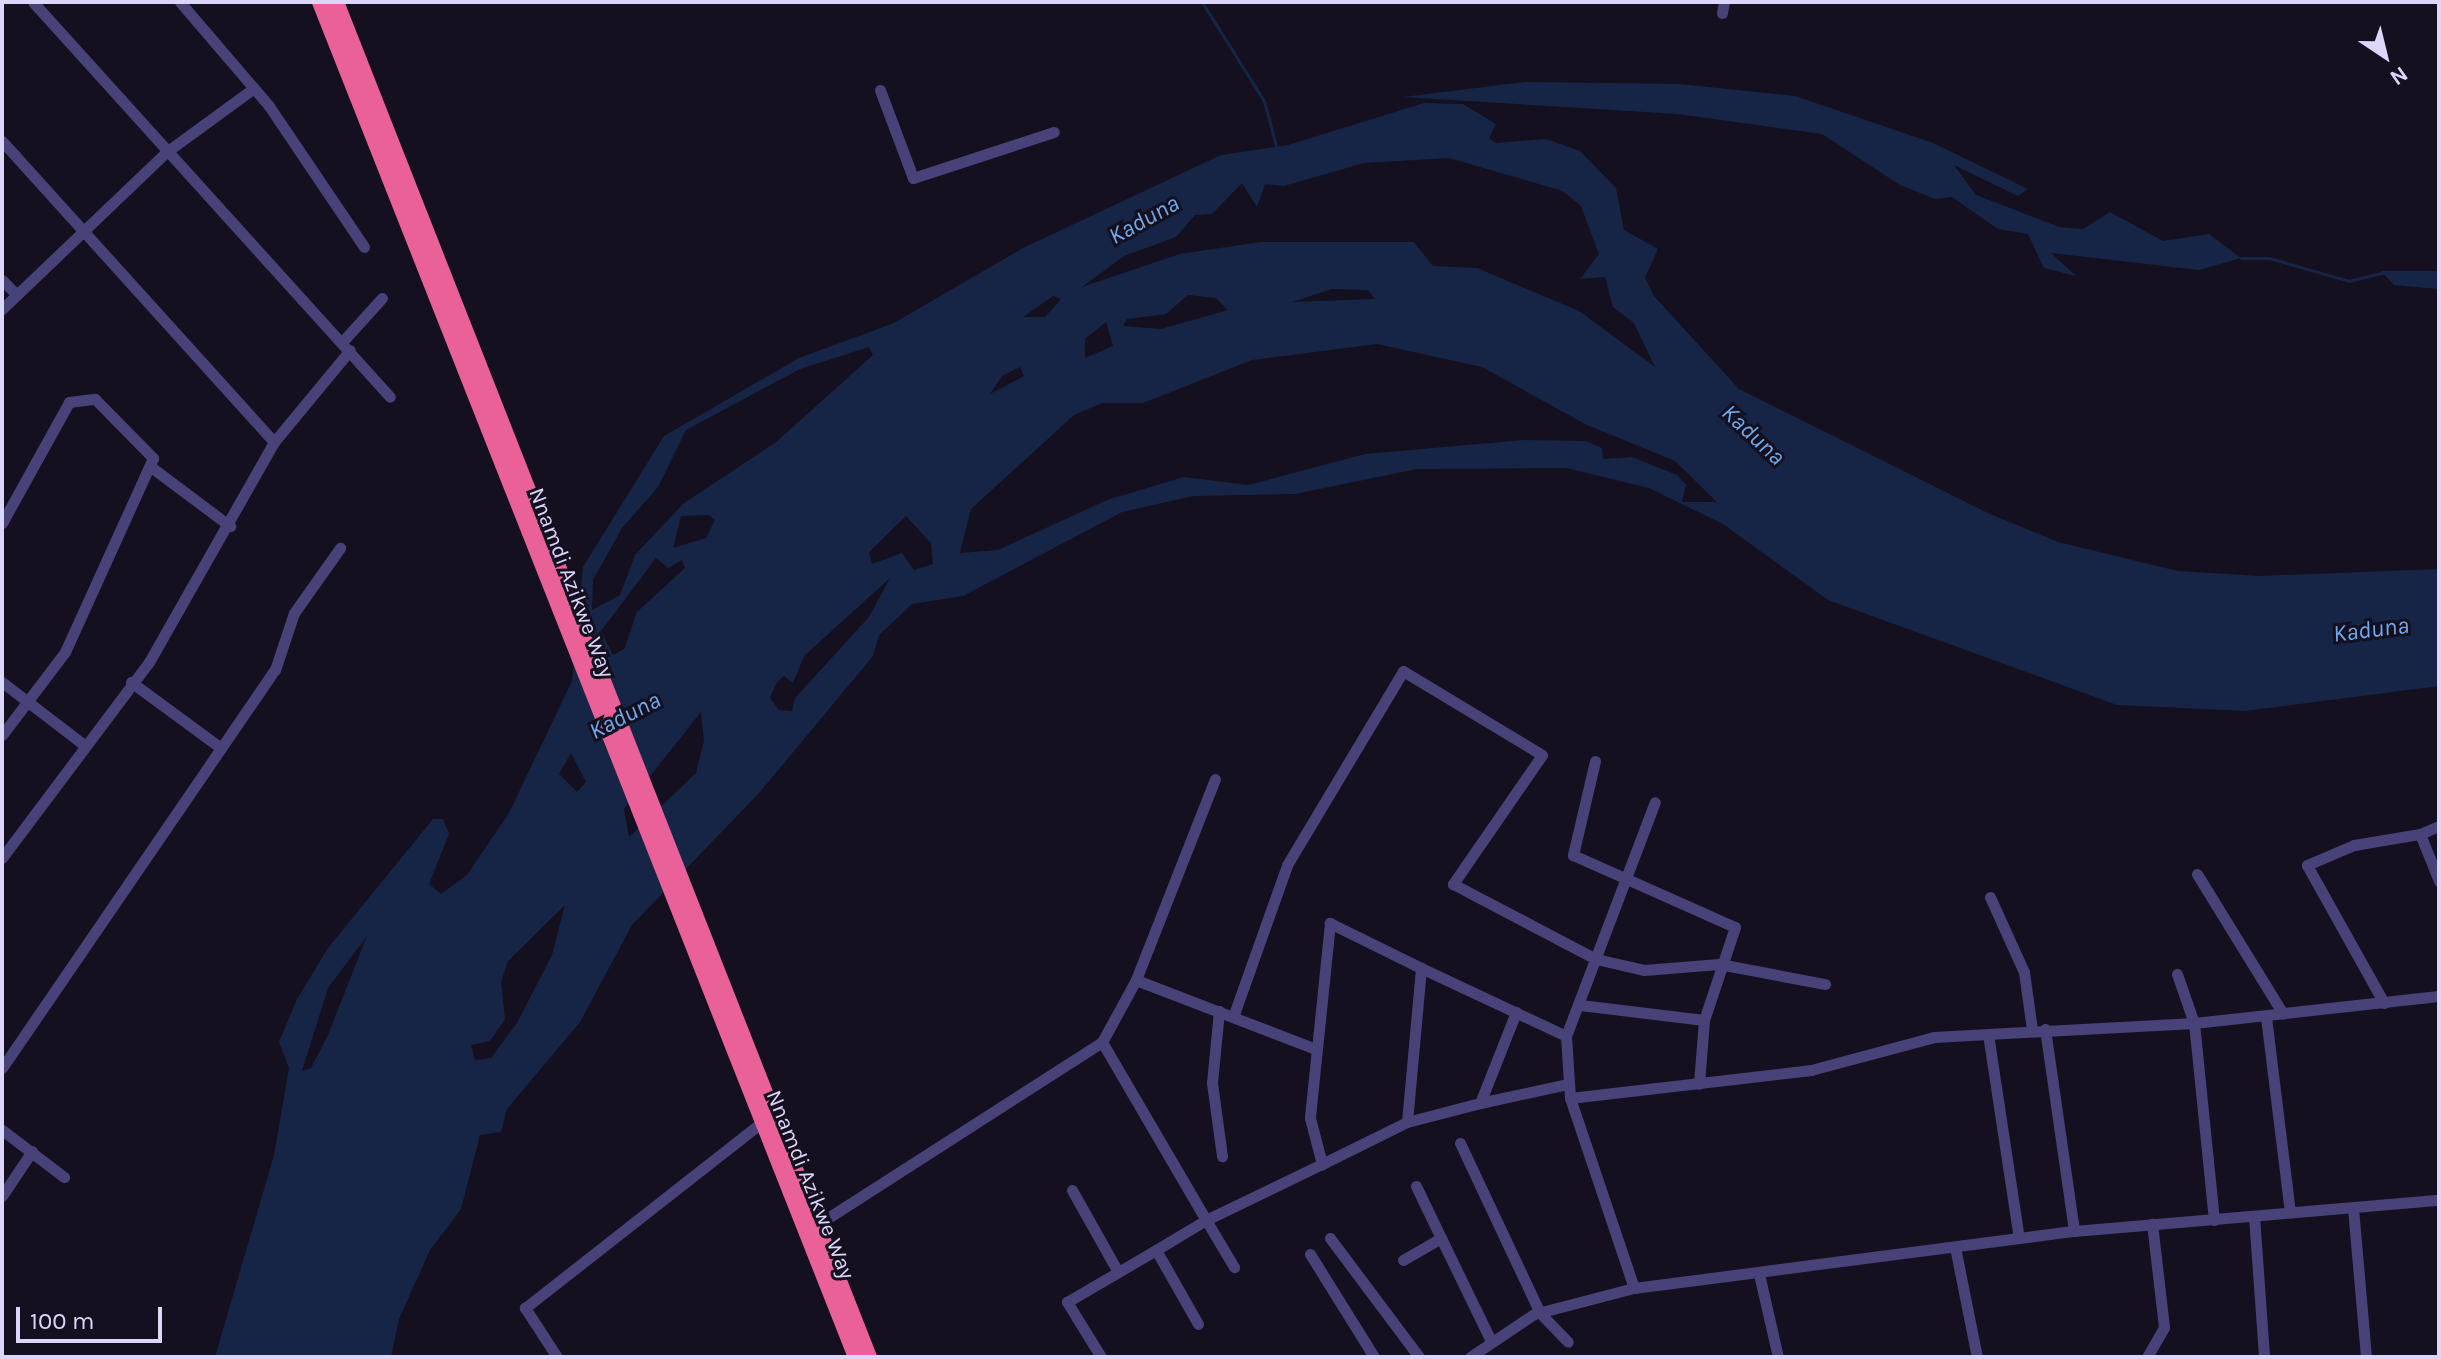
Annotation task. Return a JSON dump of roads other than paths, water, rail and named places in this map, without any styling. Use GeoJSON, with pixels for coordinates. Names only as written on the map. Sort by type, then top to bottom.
{"type":"FeatureCollection","features":[{"type":"Feature","properties":{"kind":"highway","name":"Nnamdi Azikwe Way"},"geometry":{"type":"LineString","coordinates":[[320,2],[559,592],[693,933],[817,1225],[869,1357]]}},
{"type":"Feature","properties":{"kind":"highway","name":"Nnamdi Azikwe Way"},"geometry":{"type":"LineString","coordinates":[[336,2],[559,592]]}},
{"type":"Feature","properties":{"kind":"highway","name":"Nnamdi Azikwe Way"},"geometry":{"type":"LineString","coordinates":[[693,933],[761,1123],[856,1357]]}},
{"type":"Feature","properties":{"kind":"street"},"geometry":{"type":"LineString","coordinates":[[33,2],[165,153],[347,346],[390,397]]}},
{"type":"Feature","properties":{"kind":"street"},"geometry":{"type":"LineString","coordinates":[[180,2],[254,88],[364,247]]}},
{"type":"Feature","properties":{"kind":"street"},"geometry":{"type":"LineString","coordinates":[[2,309],[13,291],[165,153],[254,88]]}},
{"type":"Feature","properties":{"kind":"street"},"geometry":{"type":"LineString","coordinates":[[880,90],[913,178],[1054,132]]}},
{"type":"Feature","properties":{"kind":"street"},"geometry":{"type":"LineString","coordinates":[[2,141],[274,442]]}},
{"type":"Feature","properties":{"kind":"street"},"geometry":{"type":"LineString","coordinates":[[2,280],[13,291]]}},
{"type":"Feature","properties":{"kind":"street"},"geometry":{"type":"LineString","coordinates":[[4,849],[131,682],[230,526],[274,442],[382,298]]}},
{"type":"Feature","properties":{"kind":"street"},"geometry":{"type":"LineString","coordinates":[[2,523],[69,402],[95,399],[153,458],[65,652],[2,735]]}},
{"type":"Feature","properties":{"kind":"street"},"geometry":{"type":"LineString","coordinates":[[151,467],[230,526]]}},
{"type":"Feature","properties":{"kind":"street"},"geometry":{"type":"LineString","coordinates":[[2,1068],[275,670],[294,613],[340,548]]}},
{"type":"Feature","properties":{"kind":"street"},"geometry":{"type":"LineString","coordinates":[[1233,1017],[1287,865],[1403,671],[1542,755],[1453,884],[1596,959],[1644,970],[1719,964],[1825,984]]}},
{"type":"Feature","properties":{"kind":"street"},"geometry":{"type":"LineString","coordinates":[[2,682],[84,745]]}},
{"type":"Feature","properties":{"kind":"street"},"geometry":{"type":"LineString","coordinates":[[131,682],[221,748]]}},
{"type":"Feature","properties":{"kind":"street"},"geometry":{"type":"LineString","coordinates":[[1595,761],[1573,855],[1735,927],[1719,964],[1704,1020],[1699,1084]]}},
{"type":"Feature","properties":{"kind":"street"},"geometry":{"type":"LineString","coordinates":[[817,1225],[1102,1042],[1136,980],[1215,779]]}},
{"type":"Feature","properties":{"kind":"street"},"geometry":{"type":"LineString","coordinates":[[1634,1288],[1570,1098],[1566,1036],[1655,802]]}},
{"type":"Feature","properties":{"kind":"street"},"geometry":{"type":"LineString","coordinates":[[2384,1003],[2307,865],[2354,845],[2420,834],[2439,826]]}},
{"type":"Feature","properties":{"kind":"street"},"geometry":{"type":"LineString","coordinates":[[2420,834],[2439,881]]}},
{"type":"Feature","properties":{"kind":"street"},"geometry":{"type":"LineString","coordinates":[[2197,874],[2283,1014]]}},
{"type":"Feature","properties":{"kind":"street"},"geometry":{"type":"LineString","coordinates":[[1990,897],[2024,972],[2032,1030]]}},
{"type":"Feature","properties":{"kind":"street"},"geometry":{"type":"LineString","coordinates":[[1322,1164],[1310,1118],[1313,1048],[1330,923],[1566,1036]]}},
{"type":"Feature","properties":{"kind":"street"},"geometry":{"type":"LineString","coordinates":[[1407,1122],[1421,968]]}},
{"type":"Feature","properties":{"kind":"street"},"geometry":{"type":"LineString","coordinates":[[2177,974],[2194,1023],[2214,1220]]}},
{"type":"Feature","properties":{"kind":"street"},"geometry":{"type":"LineString","coordinates":[[1136,980],[1313,1048]]}},
{"type":"Feature","properties":{"kind":"street"},"geometry":{"type":"LineString","coordinates":[[1570,1098],[1811,1070],[1934,1037],[2194,1023],[2439,996]]}},
{"type":"Feature","properties":{"kind":"street"},"geometry":{"type":"LineString","coordinates":[[1580,1005],[1704,1020]]}},
{"type":"Feature","properties":{"kind":"street"},"geometry":{"type":"LineString","coordinates":[[1219,1011],[1212,1083],[1222,1156]]}},
{"type":"Feature","properties":{"kind":"street"},"geometry":{"type":"LineString","coordinates":[[1480,1103],[1516,1012]]}},
{"type":"Feature","properties":{"kind":"street"},"geometry":{"type":"LineString","coordinates":[[2266,1017],[2290,1213]]}},
{"type":"Feature","properties":{"kind":"street"},"geometry":{"type":"LineString","coordinates":[[2045,1029],[2074,1231]]}},
{"type":"Feature","properties":{"kind":"street"},"geometry":{"type":"LineString","coordinates":[[1988,1034],[2019,1238]]}},
{"type":"Feature","properties":{"kind":"street"},"geometry":{"type":"LineString","coordinates":[[1102,1042],[1234,1267]]}},
{"type":"Feature","properties":{"kind":"street"},"geometry":{"type":"LineString","coordinates":[[1101,1357],[1067,1302],[1206,1220],[1407,1122],[1568,1084]]}},
{"type":"Feature","properties":{"kind":"street"},"geometry":{"type":"LineString","coordinates":[[557,1357],[525,1308],[761,1123]]}},
{"type":"Feature","properties":{"kind":"street"},"geometry":{"type":"LineString","coordinates":[[2,1130],[64,1177]]}},
{"type":"Feature","properties":{"kind":"street"},"geometry":{"type":"LineString","coordinates":[[1460,1143],[1540,1313],[1568,1342]]}},
{"type":"Feature","properties":{"kind":"street"},"geometry":{"type":"LineString","coordinates":[[2,1196],[32,1151]]}},
{"type":"Feature","properties":{"kind":"street"},"geometry":{"type":"LineString","coordinates":[[1416,1186],[1490,1339]]}},
{"type":"Feature","properties":{"kind":"street"},"geometry":{"type":"LineString","coordinates":[[1072,1190],[1118,1272]]}},
{"type":"Feature","properties":{"kind":"street"},"geometry":{"type":"LineString","coordinates":[[1470,1357],[1490,1339],[1540,1313],[1634,1288],[2074,1231],[2439,1200]]}},
{"type":"Feature","properties":{"kind":"street"},"geometry":{"type":"LineString","coordinates":[[2353,1208],[2366,1357]]}},
{"type":"Feature","properties":{"kind":"street"},"geometry":{"type":"LineString","coordinates":[[2254,1216],[2264,1357]]}},
{"type":"Feature","properties":{"kind":"street"},"geometry":{"type":"LineString","coordinates":[[2147,1357],[2164,1327],[2152,1224]]}},
{"type":"Feature","properties":{"kind":"street"},"geometry":{"type":"LineString","coordinates":[[1330,1238],[1419,1357]]}},
{"type":"Feature","properties":{"kind":"street"},"geometry":{"type":"LineString","coordinates":[[1403,1260],[1441,1238]]}},
{"type":"Feature","properties":{"kind":"street"},"geometry":{"type":"LineString","coordinates":[[1955,1247],[1977,1357]]}},
{"type":"Feature","properties":{"kind":"street"},"geometry":{"type":"LineString","coordinates":[[1156,1250],[1198,1324]]}},
{"type":"Feature","properties":{"kind":"street"},"geometry":{"type":"LineString","coordinates":[[1310,1254],[1374,1357]]}},
{"type":"Feature","properties":{"kind":"street"},"geometry":{"type":"LineString","coordinates":[[1759,1274],[1778,1357]]}},
{"type":"Feature","properties":{"kind":"water"},"geometry":{"type":"Polygon","coordinates":[[[1525,82],[1680,84],[1795,96],[1933,143],[2028,189],[2018,196],[1954,165],[1976,195],[2059,227],[2083,229],[2110,212],[2163,241],[2209,234],[2241,258],[2199,270],[2051,253],[2076,276],[2044,268],[2028,234],[1998,229],[1952,197],[1935,199],[1900,185],[1822,134],[1678,114],[1403,97],[1525,82]]]}},
{"type":"Feature","properties":{"kind":"water","name":"Kaduna"},"geometry":{"type":"Polygon","coordinates":[[[1424,103],[1463,104],[1496,124],[1489,138],[1496,143],[1546,139],[1580,151],[1616,188],[1624,230],[1658,249],[1645,278],[1654,296],[1739,389],[1990,514],[2058,542],[2178,571],[2258,576],[2439,569],[2439,686],[2245,711],[2117,705],[1828,600],[1723,524],[1649,488],[1566,468],[1417,469],[1295,494],[1193,496],[1122,512],[963,596],[912,604],[879,635],[873,656],[760,792],[632,925],[580,1022],[507,1109],[501,1132],[480,1135],[461,1209],[430,1250],[399,1319],[391,1357],[215,1357],[274,1155],[289,1068],[279,1042],[297,999],[328,948],[433,819],[443,819],[449,834],[429,884],[441,894],[467,875],[509,813],[572,681],[583,567],[664,436],[799,358],[894,323],[1023,248],[1221,155],[1288,145],[1424,103]],[[1449,158],[1364,163],[1284,186],[1265,184],[1257,207],[1242,183],[1212,214],[1195,215],[1176,237],[1124,256],[1082,287],[1180,254],[1260,242],[1414,242],[1433,266],[1477,268],[1579,311],[1655,367],[1634,323],[1613,307],[1605,277],[1580,279],[1599,254],[1581,206],[1563,191],[1449,158]],[[1332,289],[1292,302],[1375,299],[1368,290],[1332,289]],[[1188,295],[1166,314],[1127,319],[1123,326],[1161,329],[1228,310],[1216,298],[1188,295]],[[1053,296],[1023,317],[1045,317],[1061,299],[1053,296]],[[1106,322],[1085,339],[1085,358],[1113,346],[1106,322]],[[1377,344],[1252,360],[1143,403],[1102,403],[1074,415],[971,509],[960,553],[998,550],[1107,500],[1184,477],[1248,485],[1365,454],[1524,440],[1586,441],[1602,448],[1603,459],[1632,457],[1677,475],[1686,485],[1682,502],[1717,502],[1675,461],[1585,424],[1482,367],[1377,344]],[[869,347],[800,369],[686,430],[658,487],[622,528],[593,580],[592,610],[620,595],[635,555],[684,503],[775,443],[873,355],[869,347]],[[1020,367],[1002,376],[990,394],[1024,376],[1020,367]],[[709,515],[681,516],[673,548],[706,538],[715,520],[709,515]],[[906,516],[869,552],[872,564],[902,553],[914,570],[933,564],[931,543],[906,516]],[[656,558],[601,631],[613,655],[624,649],[637,612],[685,568],[682,560],[668,568],[656,558]],[[890,578],[804,656],[793,683],[784,676],[777,682],[770,698],[779,710],[792,711],[795,698],[869,617],[890,578]],[[701,712],[624,809],[629,837],[696,773],[704,741],[701,712]],[[571,753],[559,774],[577,792],[586,782],[571,753]],[[565,905],[508,961],[501,982],[505,1019],[490,1041],[471,1045],[475,1060],[491,1058],[517,1023],[552,955],[565,905]],[[367,936],[328,988],[302,1071],[311,1068],[328,1035],[367,936]]]}},
{"type":"Feature","properties":{"kind":"water"},"geometry":{"type":"Polygon","coordinates":[[[2381,271],[2439,271],[2439,289],[2394,285],[2381,271]]]}},
{"type":"Feature","properties":{"kind":"waterway"},"geometry":{"type":"LineString","coordinates":[[1202,2],[1264,101],[1276,146]]}},
{"type":"Feature","properties":{"kind":"waterway"},"geometry":{"type":"LineString","coordinates":[[2241,258],[2269,258],[2349,281],[2384,272]]}}]}
